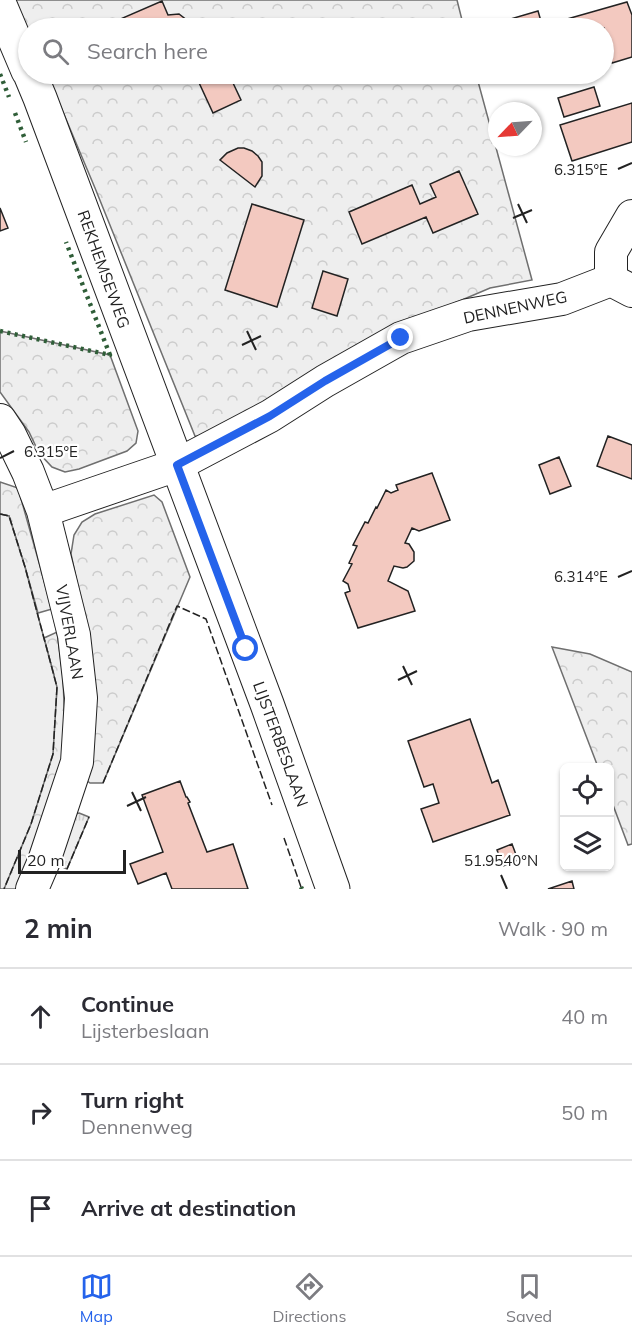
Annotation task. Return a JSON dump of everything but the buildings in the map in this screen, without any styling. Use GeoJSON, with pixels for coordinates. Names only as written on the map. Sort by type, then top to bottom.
{"type":"FeatureCollection","features":[{"type":"Feature","properties":{"kind":"street","name":"REKHEMSEWEG"},"geometry":{"type":"LineString","coordinates":[[0,5],[18,47]]}},
{"type":"Feature","properties":{"kind":"street","name":"REKHEMSEWEG"},"geometry":{"type":"LineString","coordinates":[[34,84],[177,465]]}},
{"type":"Feature","properties":{"kind":"street"},"geometry":{"type":"LineString","coordinates":[[621,286],[611,252],[632,216]]}},
{"type":"Feature","properties":{"kind":"street","name":"DENNENWEG"},"geometry":{"type":"LineString","coordinates":[[177,465],[270,416],[325,381],[401,338],[468,315],[621,286]]}},
{"type":"Feature","properties":{"kind":"street","name":"VIJVERLAAN"},"geometry":{"type":"LineString","coordinates":[[0,420],[28,472],[43,511],[74,635],[81,698],[77,762],[44,861],[32,889]]}},
{"type":"Feature","properties":{"kind":"street"},"geometry":{"type":"LineString","coordinates":[[43,511],[177,465]]}},
{"type":"Feature","properties":{"kind":"street","name":"LIJSTERBESLAAN"},"geometry":{"type":"LineString","coordinates":[[177,465],[267,704],[333,889]]}},
{"type":"Feature","properties":{"kind":"green space"},"geometry":{"type":"Polygon","coordinates":[[[15,0],[457,0],[462,18],[23,18],[15,0]]]}},
{"type":"Feature","properties":{"kind":"green space"},"geometry":{"type":"Polygon","coordinates":[[[51,84],[479,84],[488,118],[488,156],[498,156],[532,280],[490,288],[415,320],[209,438],[195,436],[51,84]]]}},
{"type":"Feature","properties":{"kind":"green space"},"geometry":{"type":"Polygon","coordinates":[[[0,331],[110,355],[138,431],[136,443],[127,451],[79,469],[65,472],[52,467],[39,453],[29,432],[0,392],[0,331]]]}},
{"type":"Feature","properties":{"kind":"green space"},"geometry":{"type":"Polygon","coordinates":[[[0,482],[18,488],[52,609],[38,613],[9,516],[0,514],[0,482]]]}},
{"type":"Feature","properties":{"kind":"green space"},"geometry":{"type":"Polygon","coordinates":[[[154,495],[162,502],[190,577],[103,783],[90,783],[86,780],[87,630],[71,554],[74,535],[82,522],[95,514],[154,495]]]}},
{"type":"Feature","properties":{"kind":"green space"},"geometry":{"type":"Polygon","coordinates":[[[0,514],[9,516],[57,687],[53,754],[31,824],[4,889],[0,889],[0,514]]]}},
{"type":"Feature","properties":{"kind":"green space"},"geometry":{"type":"Polygon","coordinates":[[[57,632],[63,677],[65,730],[61,770],[21,889],[0,889],[54,675],[44,638],[57,632]]]}},
{"type":"Feature","properties":{"kind":"green space"},"geometry":{"type":"Polygon","coordinates":[[[552,647],[590,654],[632,672],[632,844],[628,845],[614,808],[614,763],[596,763],[552,647]]]}},
{"type":"Feature","properties":{"kind":"green space"},"geometry":{"type":"Polygon","coordinates":[[[79,813],[89,817],[67,869],[56,864],[75,814],[79,813]]]}},
{"type":"Feature","properties":{"kind":"hedge"},"geometry":{"type":"LineString","coordinates":[[0,74],[9,97]]}},
{"type":"Feature","properties":{"kind":"hedge"},"geometry":{"type":"LineString","coordinates":[[15,113],[26,142]]}},
{"type":"Feature","properties":{"kind":"hedge"},"geometry":{"type":"LineString","coordinates":[[0,331],[110,355],[66,242]]}},
{"type":"Feature","properties":{"kind":"fence"},"geometry":{"type":"LineString","coordinates":[[0,514],[9,516],[57,687],[53,754],[31,824],[4,889]]}},
{"type":"Feature","properties":{"kind":"fence"},"geometry":{"type":"LineString","coordinates":[[103,783],[177,606],[206,619],[272,805]]}},
{"type":"Feature","properties":{"kind":"fence"},"geometry":{"type":"LineString","coordinates":[[67,869],[89,817]]}},
{"type":"Feature","properties":{"kind":"fence"},"geometry":{"type":"LineString","coordinates":[[284,838],[301,887]]}},
{"type":"Feature","properties":{"kind":"route"},"geometry":{"type":"LineString","coordinates":[[246,649],[177,465],[270,416],[325,381],[401,338]]}}]}
